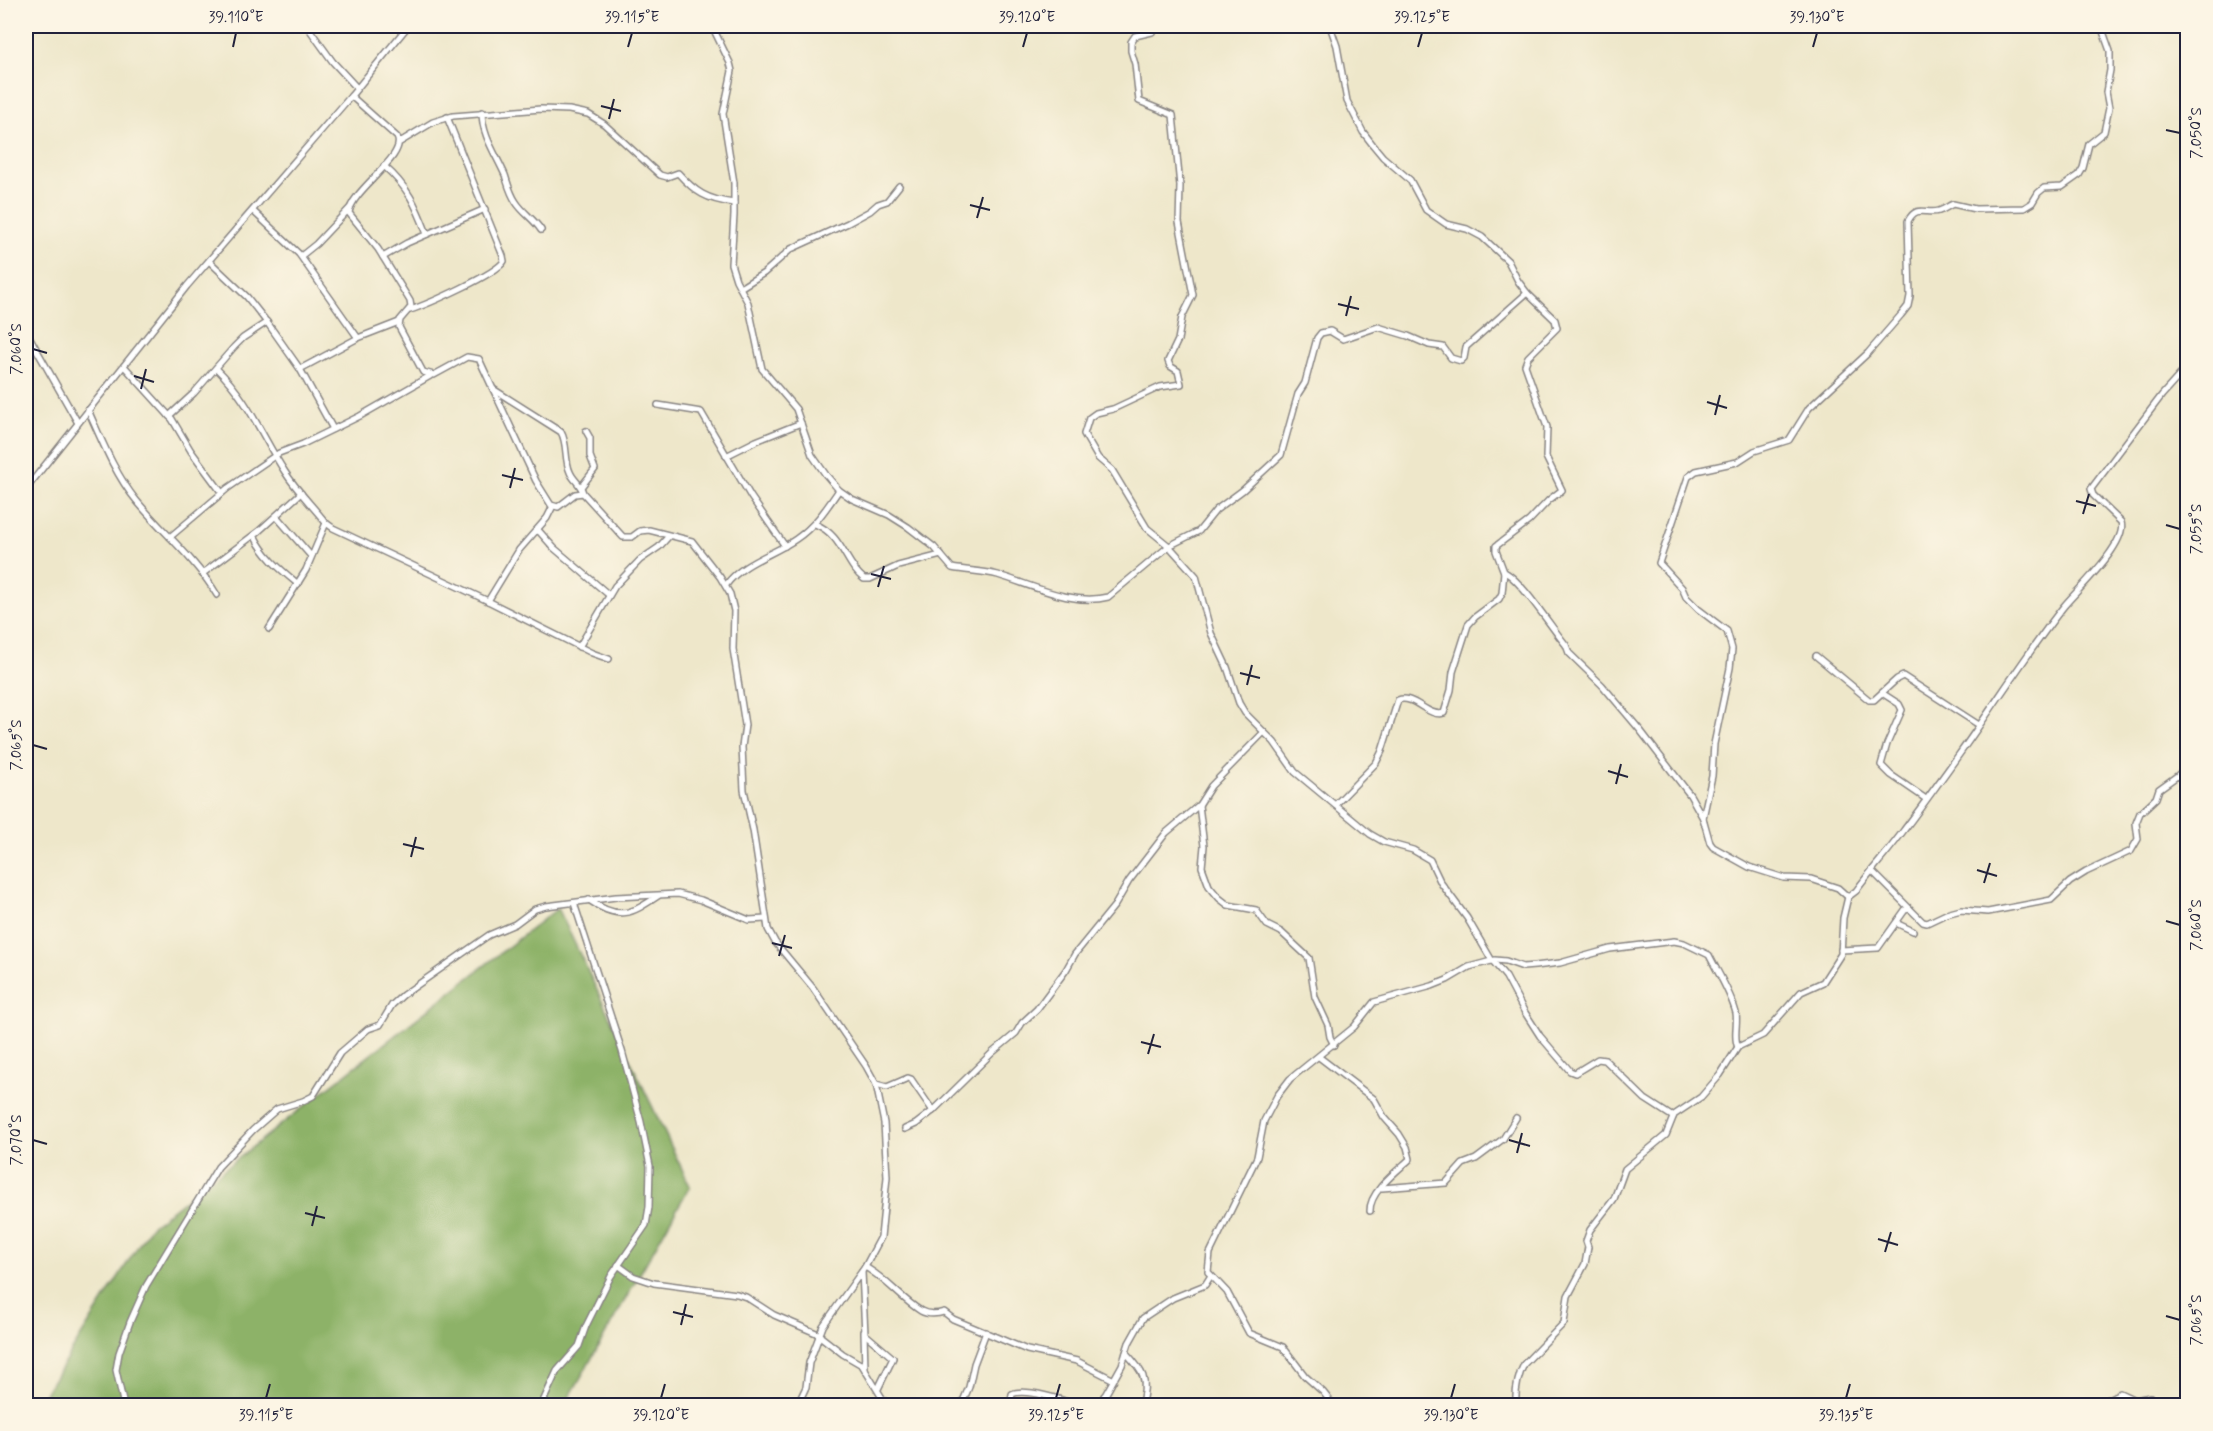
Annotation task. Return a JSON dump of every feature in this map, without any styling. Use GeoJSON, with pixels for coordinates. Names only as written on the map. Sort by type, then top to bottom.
{"type":"FeatureCollection","features":[{"type":"Feature","properties":{"kind":"street"},"geometry":{"type":"LineString","coordinates":[[307,26],[333,62],[357,88]]}},
{"type":"Feature","properties":{"kind":"street"},"geometry":{"type":"LineString","coordinates":[[26,489],[187,286],[351,96],[408,26]]}},
{"type":"Feature","properties":{"kind":"street"},"geometry":{"type":"LineString","coordinates":[[712,26],[732,70],[723,114],[733,176],[731,264],[751,314],[762,369],[796,409],[816,462],[839,490],[908,527],[941,555],[952,568],[997,575],[1067,596],[1098,599],[1113,594],[1169,546],[1199,531],[1216,510],[1243,490],[1281,455],[1298,394],[1305,383],[1317,338],[1321,333],[1330,331],[1343,339],[1379,327],[1429,345],[1443,347],[1451,358],[1461,360],[1464,358],[1466,347],[1527,293]]}},
{"type":"Feature","properties":{"kind":"street"},"geometry":{"type":"LineString","coordinates":[[1156,26],[1155,30],[1150,33],[1135,36],[1131,42],[1131,51],[1135,64],[1139,101],[1173,115],[1180,186],[1179,222],[1193,295],[1182,317],[1178,340],[1168,361],[1170,366],[1178,371],[1181,384],[1160,387],[1113,409],[1096,413],[1089,418],[1084,433],[1098,458],[1112,470],[1147,528],[1169,546],[1192,571],[1198,582],[1211,633],[1227,667],[1239,703],[1274,742],[1295,772],[1377,838],[1413,850],[1430,860],[1441,883],[1506,977],[1510,988],[1540,1036],[1570,1071],[1575,1073],[1598,1059],[1605,1060],[1646,1099],[1673,1117]]}},
{"type":"Feature","properties":{"kind":"street"},"geometry":{"type":"LineString","coordinates":[[1330,26],[1347,101],[1368,138],[1383,157],[1410,180],[1426,210],[1446,224],[1467,229],[1487,240],[1508,261],[1527,293],[1555,320],[1557,328],[1528,357],[1525,365],[1547,427],[1546,457],[1562,490],[1524,525],[1496,546],[1504,572],[1501,597],[1468,625],[1454,666],[1444,713],[1436,714],[1405,699],[1398,700],[1376,763],[1335,805]]}},
{"type":"Feature","properties":{"kind":"street"},"geometry":{"type":"LineString","coordinates":[[1704,818],[1712,776],[1714,744],[1732,649],[1727,631],[1686,597],[1682,588],[1659,562],[1688,477],[1696,471],[1737,462],[1754,451],[1790,440],[1809,408],[1868,353],[1901,315],[1908,306],[1910,296],[1908,221],[1912,216],[1921,210],[1941,211],[1953,204],[1982,209],[2024,208],[2032,203],[2044,188],[2062,187],[2079,175],[2089,144],[2104,132],[2109,108],[2106,92],[2110,70],[2110,51],[2101,26]]}},
{"type":"Feature","properties":{"kind":"street"},"geometry":{"type":"LineString","coordinates":[[301,256],[316,244],[350,208],[354,200],[399,148],[400,142],[397,137],[351,96]]}},
{"type":"Feature","properties":{"kind":"street"},"geometry":{"type":"LineString","coordinates":[[400,142],[423,127],[447,117],[482,112],[502,113],[552,108],[569,110],[588,114],[614,132],[660,175],[667,177],[678,173],[690,187],[709,197],[734,203]]}},
{"type":"Feature","properties":{"kind":"street"},"geometry":{"type":"LineString","coordinates":[[482,112],[487,138],[506,176],[512,195],[519,207],[536,222],[541,230]]}},
{"type":"Feature","properties":{"kind":"street"},"geometry":{"type":"LineString","coordinates":[[300,369],[357,338],[399,322],[409,310],[461,288],[503,264],[503,256],[447,117]]}},
{"type":"Feature","properties":{"kind":"street"},"geometry":{"type":"LineString","coordinates":[[384,166],[403,183],[411,195],[427,234]]}},
{"type":"Feature","properties":{"kind":"street"},"geometry":{"type":"LineString","coordinates":[[740,288],[764,273],[791,249],[886,201],[899,186]]}},
{"type":"Feature","properties":{"kind":"street"},"geometry":{"type":"LineString","coordinates":[[350,208],[351,216],[367,233],[410,301],[409,310]]}},
{"type":"Feature","properties":{"kind":"street"},"geometry":{"type":"LineString","coordinates":[[383,257],[407,243],[485,209]]}},
{"type":"Feature","properties":{"kind":"street"},"geometry":{"type":"LineString","coordinates":[[253,211],[301,256],[357,338]]}},
{"type":"Feature","properties":{"kind":"street"},"geometry":{"type":"LineString","coordinates":[[209,261],[247,297],[267,322],[300,369],[333,429]]}},
{"type":"Feature","properties":{"kind":"street"},"geometry":{"type":"LineString","coordinates":[[170,416],[243,338],[267,322]]}},
{"type":"Feature","properties":{"kind":"street"},"geometry":{"type":"LineString","coordinates":[[399,322],[399,327],[420,368],[430,376]]}},
{"type":"Feature","properties":{"kind":"street"},"geometry":{"type":"LineString","coordinates":[[26,330],[78,423]]}},
{"type":"Feature","properties":{"kind":"street"},"geometry":{"type":"LineString","coordinates":[[170,537],[222,493],[276,455],[386,402],[468,357],[476,358],[481,362],[536,481],[547,502],[553,507]]}},
{"type":"Feature","properties":{"kind":"street"},"geometry":{"type":"LineString","coordinates":[[124,366],[170,416],[191,451],[222,493]]}},
{"type":"Feature","properties":{"kind":"street"},"geometry":{"type":"LineString","coordinates":[[1516,1406],[1515,1388],[1524,1364],[1564,1323],[1569,1296],[1585,1264],[1588,1247],[1586,1241],[1590,1230],[1614,1199],[1625,1169],[1666,1135],[1673,1117],[1701,1097],[1720,1075],[1738,1047],[1763,1035],[1801,992],[1823,982],[1839,957],[1843,918],[1848,897],[1856,891],[1904,830],[2025,657],[2071,597],[2099,567],[2120,536],[2123,528],[2121,522],[2093,495],[2091,489],[2162,395],[2187,366]]}},
{"type":"Feature","properties":{"kind":"street"},"geometry":{"type":"LineString","coordinates":[[216,368],[238,392],[252,412],[284,470],[326,523],[340,532],[488,601],[579,647],[609,659]]}},
{"type":"Feature","properties":{"kind":"street"},"geometry":{"type":"LineString","coordinates":[[493,389],[561,432],[570,472],[582,490],[623,537],[632,537],[643,530],[693,542],[726,585],[734,611],[733,649],[745,725],[742,747],[744,790],[766,919],[775,942],[813,988],[852,1044],[876,1084],[883,1113],[887,1177],[881,1237],[864,1270],[826,1320],[809,1363],[806,1387],[797,1406]]}},
{"type":"Feature","properties":{"kind":"street"},"geometry":{"type":"LineString","coordinates":[[658,405],[700,412],[763,515],[785,546]]}},
{"type":"Feature","properties":{"kind":"street"},"geometry":{"type":"LineString","coordinates":[[88,410],[116,471],[127,488],[202,574],[217,595]]}},
{"type":"Feature","properties":{"kind":"street"},"geometry":{"type":"LineString","coordinates":[[726,456],[801,423]]}},
{"type":"Feature","properties":{"kind":"street"},"geometry":{"type":"LineString","coordinates":[[488,601],[519,550],[538,530],[553,507],[561,505],[582,490],[595,469],[590,456],[590,438],[586,431]]}},
{"type":"Feature","properties":{"kind":"street"},"geometry":{"type":"LineString","coordinates":[[726,585],[744,568],[785,546],[815,524],[839,490]]}},
{"type":"Feature","properties":{"kind":"street"},"geometry":{"type":"LineString","coordinates":[[202,574],[276,516],[301,493]]}},
{"type":"Feature","properties":{"kind":"street"},"geometry":{"type":"LineString","coordinates":[[276,516],[312,556]]}},
{"type":"Feature","properties":{"kind":"street"},"geometry":{"type":"LineString","coordinates":[[269,629],[298,584],[326,523]]}},
{"type":"Feature","properties":{"kind":"street"},"geometry":{"type":"LineString","coordinates":[[815,524],[832,536],[864,579],[870,579],[898,566],[941,555]]}},
{"type":"Feature","properties":{"kind":"street"},"geometry":{"type":"LineString","coordinates":[[538,530],[554,548],[609,595]]}},
{"type":"Feature","properties":{"kind":"street"},"geometry":{"type":"LineString","coordinates":[[254,534],[260,547],[269,558],[298,584]]}},
{"type":"Feature","properties":{"kind":"street"},"geometry":{"type":"LineString","coordinates":[[579,647],[609,595],[640,560],[659,548],[669,536]]}},
{"type":"Feature","properties":{"kind":"street"},"geometry":{"type":"LineString","coordinates":[[1504,572],[1521,585],[1566,645],[1569,653],[1602,685],[1656,750],[1695,802],[1704,818],[1712,845],[1734,860],[1771,875],[1811,879],[1839,888],[1848,897]]}},
{"type":"Feature","properties":{"kind":"street"},"geometry":{"type":"LineString","coordinates":[[1816,656],[1869,700],[1874,700],[1903,676],[1979,724]]}},
{"type":"Feature","properties":{"kind":"street"},"geometry":{"type":"LineString","coordinates":[[1882,693],[1899,704],[1902,712],[1884,750],[1882,766],[1891,775],[1926,799]]}},
{"type":"Feature","properties":{"kind":"street"},"geometry":{"type":"LineString","coordinates":[[905,1128],[916,1124],[933,1111],[1008,1040],[1037,1009],[1166,833],[1199,806],[1211,786],[1264,732]]}},
{"type":"Feature","properties":{"kind":"street"},"geometry":{"type":"LineString","coordinates":[[1872,871],[1921,921],[1927,923],[1961,910],[1988,912],[2051,900],[2070,882],[2086,872],[2132,851],[2139,839],[2136,823],[2140,813],[2156,798],[2159,789],[2177,776],[2187,765]]}},
{"type":"Feature","properties":{"kind":"street"},"geometry":{"type":"LineString","coordinates":[[1199,806],[1204,846],[1202,867],[1209,886],[1218,898],[1228,905],[1256,910],[1266,925],[1281,932],[1309,958],[1314,997],[1327,1021],[1334,1045]]}},
{"type":"Feature","properties":{"kind":"street"},"geometry":{"type":"LineString","coordinates":[[124,1406],[116,1370],[119,1353],[130,1322],[146,1286],[224,1158],[277,1109],[313,1096],[340,1053],[368,1029],[380,1025],[392,1005],[402,995],[489,935],[515,924],[536,909],[589,900],[681,894],[745,919],[753,921],[766,919]]}},
{"type":"Feature","properties":{"kind":"street"},"geometry":{"type":"LineString","coordinates":[[589,900],[600,908],[624,914],[638,909],[659,895]]}},
{"type":"Feature","properties":{"kind":"street"},"geometry":{"type":"LineString","coordinates":[[542,1406],[557,1371],[579,1346],[606,1285],[646,1225],[649,1207],[650,1166],[641,1122],[622,1051],[574,903]]}},
{"type":"Feature","properties":{"kind":"street"},"geometry":{"type":"LineString","coordinates":[[1841,950],[1878,948],[1905,910],[1910,909]]}},
{"type":"Feature","properties":{"kind":"street"},"geometry":{"type":"LineString","coordinates":[[1896,923],[1913,931]]}},
{"type":"Feature","properties":{"kind":"street"},"geometry":{"type":"LineString","coordinates":[[1334,1406],[1323,1392],[1305,1376],[1283,1347],[1249,1333],[1227,1292],[1210,1277],[1207,1270],[1210,1253],[1257,1157],[1264,1121],[1284,1085],[1354,1027],[1374,1002],[1432,986],[1469,967],[1493,961],[1503,960],[1523,967],[1535,966],[1560,963],[1610,949],[1674,941],[1709,955],[1734,1007],[1738,1047]]}},
{"type":"Feature","properties":{"kind":"street"},"geometry":{"type":"LineString","coordinates":[[1319,1057],[1374,1100],[1407,1147],[1410,1159],[1373,1197],[1370,1211]]}},
{"type":"Feature","properties":{"kind":"street"},"geometry":{"type":"LineString","coordinates":[[876,1084],[887,1087],[908,1078],[911,1079],[933,1111]]}},
{"type":"Feature","properties":{"kind":"street"},"geometry":{"type":"LineString","coordinates":[[1381,1189],[1446,1183],[1463,1164],[1476,1159],[1503,1139],[1516,1118]]}},
{"type":"Feature","properties":{"kind":"street"},"geometry":{"type":"LineString","coordinates":[[618,1265],[633,1276],[654,1283],[741,1295],[774,1315],[819,1336],[865,1369],[887,1406]]}},
{"type":"Feature","properties":{"kind":"street"},"geometry":{"type":"LineString","coordinates":[[864,1270],[865,1369]]}},
{"type":"Feature","properties":{"kind":"street"},"geometry":{"type":"LineString","coordinates":[[864,1270],[882,1277],[921,1311],[937,1314],[944,1312],[953,1319],[1027,1350],[1077,1361],[1112,1379]]}},
{"type":"Feature","properties":{"kind":"street"},"geometry":{"type":"LineString","coordinates":[[1099,1406],[1112,1379],[1122,1365],[1129,1343],[1143,1318],[1173,1298],[1207,1284],[1210,1277]]}},
{"type":"Feature","properties":{"kind":"street"},"geometry":{"type":"LineString","coordinates":[[864,1332],[893,1358],[878,1389]]}},
{"type":"Feature","properties":{"kind":"street"},"geometry":{"type":"LineString","coordinates":[[960,1406],[969,1387],[986,1332]]}},
{"type":"Feature","properties":{"kind":"street"},"geometry":{"type":"LineString","coordinates":[[1126,1353],[1143,1372],[1142,1406]]}},
{"type":"Feature","properties":{"kind":"street"},"geometry":{"type":"LineString","coordinates":[[1010,1406],[1012,1394],[1021,1392],[1062,1400],[1078,1406]]}},
{"type":"Feature","properties":{"kind":"street"},"geometry":{"type":"LineString","coordinates":[[2094,1406],[2120,1393],[2135,1400],[2150,1397]]}},
{"type":"Feature","properties":{"kind":"street"},"geometry":{"type":"LineString","coordinates":[[1104,1396],[1117,1406]]}},
{"type":"Feature","properties":{"kind":"green space"},"geometry":{"type":"Polygon","coordinates":[[[558,908],[690,1186],[565,1405],[37,1406],[150,1227],[558,908]]]}}]}
